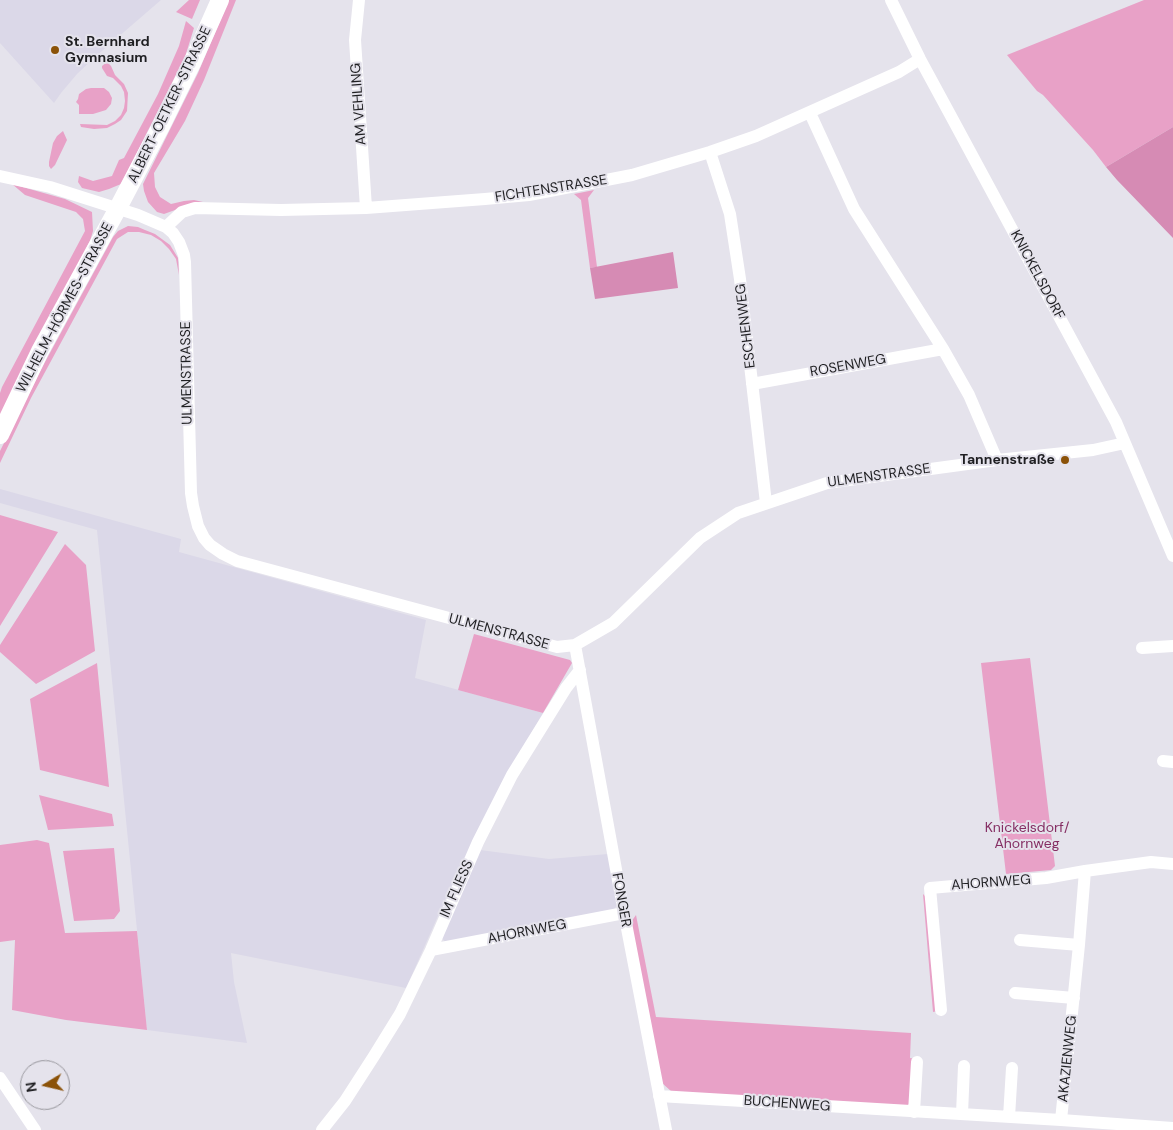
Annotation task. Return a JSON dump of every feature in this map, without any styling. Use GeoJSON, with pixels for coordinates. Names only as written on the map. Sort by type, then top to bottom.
{"type":"FeatureCollection","features":[{"type":"Feature","properties":{"kind":"street","name":"ALBERT-OETKER-STRASSE"},"geometry":{"type":"LineString","coordinates":[[118,208],[184,80],[220,0]]}},
{"type":"Feature","properties":{"kind":"street","name":"AM VEHLING"},"geometry":{"type":"LineString","coordinates":[[359,0],[355,40],[366,208]]}},
{"type":"Feature","properties":{"kind":"street","name":"KNICKELSDORF"},"geometry":{"type":"LineString","coordinates":[[891,0],[920,59],[1116,422],[1173,556]]}},
{"type":"Feature","properties":{"kind":"street","name":"FICHTENSTRASSE"},"geometry":{"type":"LineString","coordinates":[[166,227],[182,212],[195,208],[281,210],[366,208],[529,195],[632,175],[756,136],[899,72],[920,59]]}},
{"type":"Feature","properties":{"kind":"street"},"geometry":{"type":"LineString","coordinates":[[810,113],[854,209],[944,349],[969,395],[997,460]]}},
{"type":"Feature","properties":{"kind":"street","name":"ESCHENWEG"},"geometry":{"type":"LineString","coordinates":[[710,152],[730,214],[740,279],[766,503]]}},
{"type":"Feature","properties":{"kind":"street"},"geometry":{"type":"LineString","coordinates":[[0,176],[43,185],[118,208],[166,227]]}},
{"type":"Feature","properties":{"kind":"street","name":"WILHELM-HÖRMES-STRASSE"},"geometry":{"type":"LineString","coordinates":[[0,434],[40,351],[118,208]]}},
{"type":"Feature","properties":{"kind":"street","name":"ULMENSTRASSE"},"geometry":{"type":"LineString","coordinates":[[166,227],[179,242],[185,259],[190,486],[192,506],[196,520],[204,538],[210,545],[228,557],[246,563],[557,647],[575,645],[613,622],[700,538],[738,513],[827,483],[997,460],[1093,450],[1125,443]]}},
{"type":"Feature","properties":{"kind":"street","name":"ROSENWEG"},"geometry":{"type":"LineString","coordinates":[[752,384],[944,349]]}},
{"type":"Feature","properties":{"kind":"street"},"geometry":{"type":"LineString","coordinates":[[575,645],[580,670]]}},
{"type":"Feature","properties":{"kind":"street"},"geometry":{"type":"LineString","coordinates":[[1142,648],[1173,646]]}},
{"type":"Feature","properties":{"kind":"street","name":"FONGER"},"geometry":{"type":"LineString","coordinates":[[580,670],[624,914],[666,1130]]}},
{"type":"Feature","properties":{"kind":"street","name":"IM FLIESS"},"geometry":{"type":"LineString","coordinates":[[322,1130],[345,1101],[400,1014],[431,950],[478,842],[512,775],[566,688],[580,670]]}},
{"type":"Feature","properties":{"kind":"street","name":"AHORNWEG"},"geometry":{"type":"LineString","coordinates":[[941,1010],[930,888],[1046,878],[1151,862],[1173,864]]}},
{"type":"Feature","properties":{"kind":"street","name":"AKAZIENWEG"},"geometry":{"type":"LineString","coordinates":[[1061,1120],[1085,871]]}},
{"type":"Feature","properties":{"kind":"street","name":"AHORNWEG"},"geometry":{"type":"LineString","coordinates":[[431,950],[624,914]]}},
{"type":"Feature","properties":{"kind":"street"},"geometry":{"type":"LineString","coordinates":[[1020,940],[1079,945]]}},
{"type":"Feature","properties":{"kind":"street","name":"AKAZIENWEG"},"geometry":{"type":"LineString","coordinates":[[1015,993],[1074,998]]}},
{"type":"Feature","properties":{"kind":"street"},"geometry":{"type":"LineString","coordinates":[[914,1112],[916,1062]]}},
{"type":"Feature","properties":{"kind":"street"},"geometry":{"type":"LineString","coordinates":[[962,1114],[964,1066]]}},
{"type":"Feature","properties":{"kind":"street"},"geometry":{"type":"LineString","coordinates":[[1009,1117],[1012,1068]]}},
{"type":"Feature","properties":{"kind":"street"},"geometry":{"type":"LineString","coordinates":[[0,1078],[35,1130]]}},
{"type":"Feature","properties":{"kind":"street","name":"BUCHENWEG"},"geometry":{"type":"LineString","coordinates":[[659,1096],[1173,1128]]}},
{"type":"Feature","properties":{"kind":"shaded area","name":"St. Bernhard Gymnasium"},"geometry":{"type":"Polygon","coordinates":[[[0,0],[161,0],[77,74],[54,103],[0,43],[0,0]]]}},
{"type":"Feature","properties":{"kind":"shaded area"},"geometry":{"type":"Polygon","coordinates":[[[1173,127],[1173,238],[1106,167],[1173,127]]]}},
{"type":"Feature","properties":{"kind":"shaded area"},"geometry":{"type":"Polygon","coordinates":[[[673,252],[678,288],[595,299],[590,268],[673,252]]]}},
{"type":"Feature","properties":{"kind":"shaded area"},"geometry":{"type":"Polygon","coordinates":[[[0,489],[181,539],[179,552],[426,620],[415,678],[543,713],[507,774],[481,826],[448,893],[406,988],[231,953],[234,982],[247,1043],[147,1030],[97,530],[0,503],[0,489]]]}},
{"type":"Feature","properties":{"kind":"shaded area"},"geometry":{"type":"Polygon","coordinates":[[[480,850],[549,859],[608,854],[618,904],[612,912],[446,943],[441,937],[480,850]]]}},
{"type":"Feature","properties":{"kind":"green space"},"geometry":{"type":"Polygon","coordinates":[[[189,0],[200,0],[192,19],[176,12],[189,0]]]}},
{"type":"Feature","properties":{"kind":"green space"},"geometry":{"type":"Polygon","coordinates":[[[229,0],[236,0],[204,80],[185,121],[154,173],[155,187],[160,197],[171,204],[194,200],[203,202],[197,202],[164,214],[157,212],[148,202],[143,184],[198,73],[229,0]]]}},
{"type":"Feature","properties":{"kind":"green space"},"geometry":{"type":"Polygon","coordinates":[[[1144,0],[1173,0],[1173,127],[1106,167],[1093,150],[1043,95],[1037,91],[1007,55],[1144,0]]]}},
{"type":"Feature","properties":{"kind":"green space"},"geometry":{"type":"Polygon","coordinates":[[[186,21],[194,28],[185,57],[121,184],[99,192],[82,188],[78,182],[79,176],[93,181],[112,176],[119,160],[124,158],[158,94],[179,46],[186,21]]]}},
{"type":"Feature","properties":{"kind":"green space"},"geometry":{"type":"Polygon","coordinates":[[[107,62],[115,75],[124,84],[128,93],[127,111],[121,120],[107,128],[81,127],[80,124],[107,125],[121,115],[124,108],[124,92],[121,86],[113,78],[107,76],[102,68],[107,62]]]}},
{"type":"Feature","properties":{"kind":"green space"},"geometry":{"type":"Polygon","coordinates":[[[91,88],[104,88],[109,92],[112,98],[111,104],[106,110],[93,114],[79,114],[79,105],[76,102],[79,94],[91,88]]]}},
{"type":"Feature","properties":{"kind":"green space"},"geometry":{"type":"Polygon","coordinates":[[[63,131],[67,140],[55,165],[51,169],[49,162],[53,143],[63,131]]]}},
{"type":"Feature","properties":{"kind":"green space"},"geometry":{"type":"Polygon","coordinates":[[[12,184],[65,199],[92,212],[93,231],[90,241],[20,374],[0,419],[0,393],[2,387],[85,231],[83,219],[76,212],[25,195],[12,184]]]}},
{"type":"Feature","properties":{"kind":"green space"},"geometry":{"type":"Polygon","coordinates":[[[594,190],[588,198],[597,267],[590,268],[581,200],[574,194],[594,190]]]}},
{"type":"Feature","properties":{"kind":"green space"},"geometry":{"type":"Polygon","coordinates":[[[128,226],[138,227],[155,234],[170,245],[178,258],[179,275],[176,259],[169,249],[151,235],[128,232],[117,239],[31,398],[0,463],[0,451],[45,362],[113,237],[118,231],[128,226]]]}},
{"type":"Feature","properties":{"kind":"green space"},"geometry":{"type":"Polygon","coordinates":[[[0,515],[58,532],[0,626],[0,515]]]}},
{"type":"Feature","properties":{"kind":"green space"},"geometry":{"type":"Polygon","coordinates":[[[65,544],[86,565],[95,651],[36,684],[0,652],[0,645],[65,544]]]}},
{"type":"Feature","properties":{"kind":"green space"},"geometry":{"type":"Polygon","coordinates":[[[474,634],[570,660],[572,663],[543,713],[458,690],[474,634]]]}},
{"type":"Feature","properties":{"kind":"green space","name":"Knickelsdorf/ Ahornweg"},"geometry":{"type":"Polygon","coordinates":[[[1030,658],[1055,866],[1051,870],[1006,874],[981,663],[1030,658]]]}},
{"type":"Feature","properties":{"kind":"green space"},"geometry":{"type":"Polygon","coordinates":[[[97,663],[109,787],[40,770],[30,699],[97,663]]]}},
{"type":"Feature","properties":{"kind":"green space"},"geometry":{"type":"Polygon","coordinates":[[[39,795],[112,814],[114,826],[48,830],[39,795]]]}},
{"type":"Feature","properties":{"kind":"green space"},"geometry":{"type":"Polygon","coordinates":[[[37,840],[49,843],[65,933],[137,931],[147,1030],[66,1020],[12,1010],[15,940],[0,942],[0,845],[37,840]]]}},
{"type":"Feature","properties":{"kind":"green space"},"geometry":{"type":"Polygon","coordinates":[[[114,848],[120,911],[114,919],[74,921],[63,851],[114,848]]]}},
{"type":"Feature","properties":{"kind":"green space"},"geometry":{"type":"Polygon","coordinates":[[[923,894],[928,899],[938,1011],[933,1012],[923,894]]]}},
{"type":"Feature","properties":{"kind":"green space"},"geometry":{"type":"Polygon","coordinates":[[[636,915],[656,1017],[911,1033],[910,1058],[915,1059],[912,1102],[907,1106],[672,1092],[662,1083],[631,922],[636,915]]]}},
{"type":"Feature","properties":{"kind":"place","name":"St. Bernhard Gymnasium"},"geometry":{"type":"Point","coordinates":[55,50]}},
{"type":"Feature","properties":{"kind":"place","name":"Tannenstraße"},"geometry":{"type":"Point","coordinates":[1065,460]}}]}
